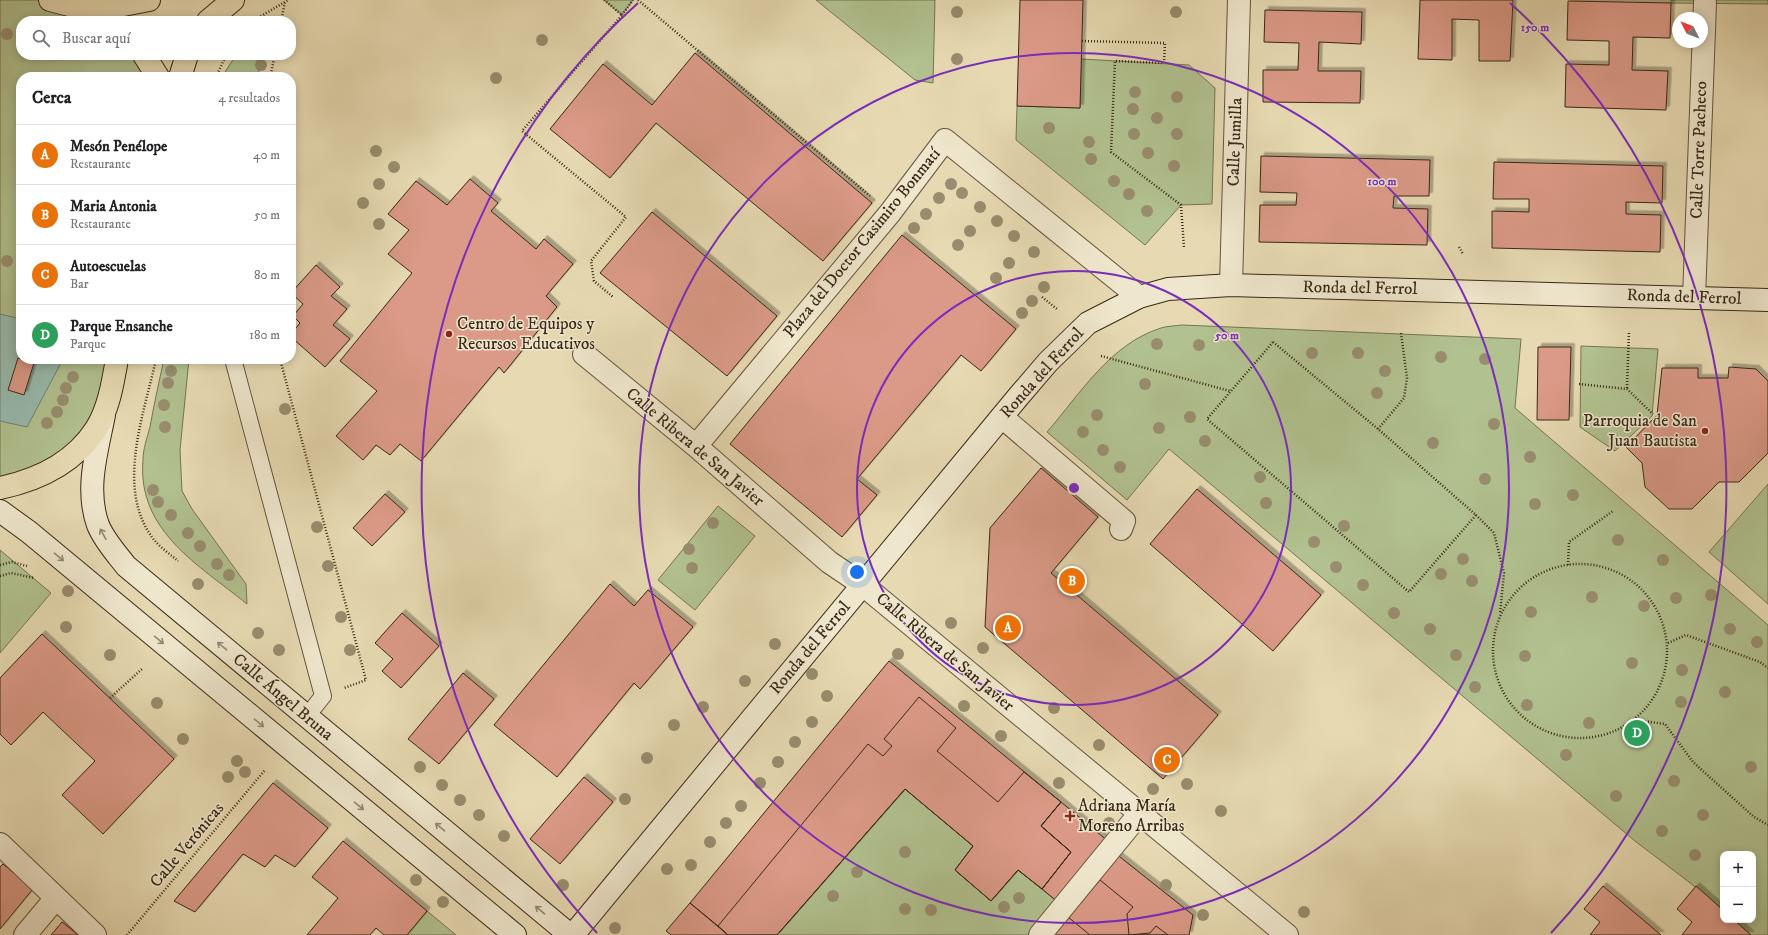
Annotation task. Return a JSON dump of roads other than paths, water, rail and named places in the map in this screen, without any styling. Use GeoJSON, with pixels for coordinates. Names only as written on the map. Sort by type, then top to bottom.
{"type":"FeatureCollection","features":[{"type":"Feature","properties":{"kind":"main road"},"geometry":{"type":"LineString","coordinates":[[54,1],[82,8],[103,9],[149,0]]}},
{"type":"Feature","properties":{"kind":"main road"},"geometry":{"type":"LineString","coordinates":[[214,16],[233,0]]}},
{"type":"Feature","properties":{"kind":"main road"},"geometry":{"type":"LineString","coordinates":[[82,8],[97,16]]}},
{"type":"Feature","properties":{"kind":"main road"},"geometry":{"type":"LineString","coordinates":[[147,60],[155,72]]}},
{"type":"Feature","properties":{"kind":"main road"},"geometry":{"type":"LineString","coordinates":[[181,72],[185,60]]}},
{"type":"Feature","properties":{"kind":"main road"},"geometry":{"type":"LineString","coordinates":[[0,488],[43,475],[62,464],[82,447],[96,429],[106,408],[116,364]]}},
{"type":"Feature","properties":{"kind":"street","name":"Calle Jumilla"},"geometry":{"type":"LineString","coordinates":[[1231,285],[1239,0]]}},
{"type":"Feature","properties":{"kind":"street","name":"Calle Torre Pacheco"},"geometry":{"type":"LineString","coordinates":[[1694,298],[1705,3]]}},
{"type":"Feature","properties":{"kind":"street","name":"Plaza del Doctor Casimiro Bonmatí"},"geometry":{"type":"LineString","coordinates":[[696,446],[890,213],[945,140],[1139,296]]}},
{"type":"Feature","properties":{"kind":"street","name":"Ronda del Ferrol"},"geometry":{"type":"LineString","coordinates":[[572,935],[1048,362],[1088,324],[1139,296],[1168,289],[1231,285],[1768,300]]}},
{"type":"Feature","properties":{"kind":"street","name":"Calle Ribera de San Javier"},"geometry":{"type":"LineString","coordinates":[[584,354],[696,446],[829,562],[863,585],[1287,935]]}},
{"type":"Feature","properties":{"kind":"street","name":"Calle Ángel Bruna"},"geometry":{"type":"LineString","coordinates":[[106,408],[92,478],[93,504],[98,526],[109,545],[126,566],[572,935]]}},
{"type":"Feature","properties":{"kind":"street"},"geometry":{"type":"LineString","coordinates":[[1002,417],[1124,521],[1121,529]]}},
{"type":"Feature","properties":{"kind":"street","name":"Calle Ángel Bruna"},"geometry":{"type":"LineString","coordinates":[[0,511],[35,537],[515,935]]}},
{"type":"Feature","properties":{"kind":"street"},"geometry":{"type":"LineString","coordinates":[[1040,935],[1140,813]]}},
{"type":"Feature","properties":{"kind":"street"},"geometry":{"type":"LineString","coordinates":[[0,844],[95,935]]}},
{"type":"Feature","properties":{"kind":"street"},"geometry":{"type":"LineString","coordinates":[[25,935],[56,898]]}},
{"type":"Feature","properties":{"kind":"lane"},"geometry":{"type":"LineString","coordinates":[[235,364],[323,696],[307,716]]}},
{"type":"Feature","properties":{"kind":"water"},"geometry":{"type":"Polygon","coordinates":[[[0,314],[16,318],[16,364],[60,364],[27,427],[0,421],[0,314]]]}},
{"type":"Feature","properties":{"kind":"place","name":"Centro de Equipos y Recursos Educativos"},"geometry":{"type":"Point","coordinates":[449,334]}},
{"type":"Feature","properties":{"kind":"place","name":"Parroquia de San Juan Bautista"},"geometry":{"type":"Point","coordinates":[1705,431]}},
{"type":"Feature","properties":{"kind":"place","name":"Maria Antonia"},"geometry":{"type":"Point","coordinates":[1072,581]}},
{"type":"Feature","properties":{"kind":"place","name":"Mesón Penélope"},"geometry":{"type":"Point","coordinates":[1008,628]}},
{"type":"Feature","properties":{"kind":"place","name":"Parque Ensanche"},"geometry":{"type":"Point","coordinates":[1637,733]}},
{"type":"Feature","properties":{"kind":"place","name":"Autoescuelas"},"geometry":{"type":"Point","coordinates":[1167,760]}},
{"type":"Feature","properties":{"kind":"place","name":"Adriana María Moreno Arribas"},"geometry":{"type":"Point","coordinates":[1070,816]}}]}
